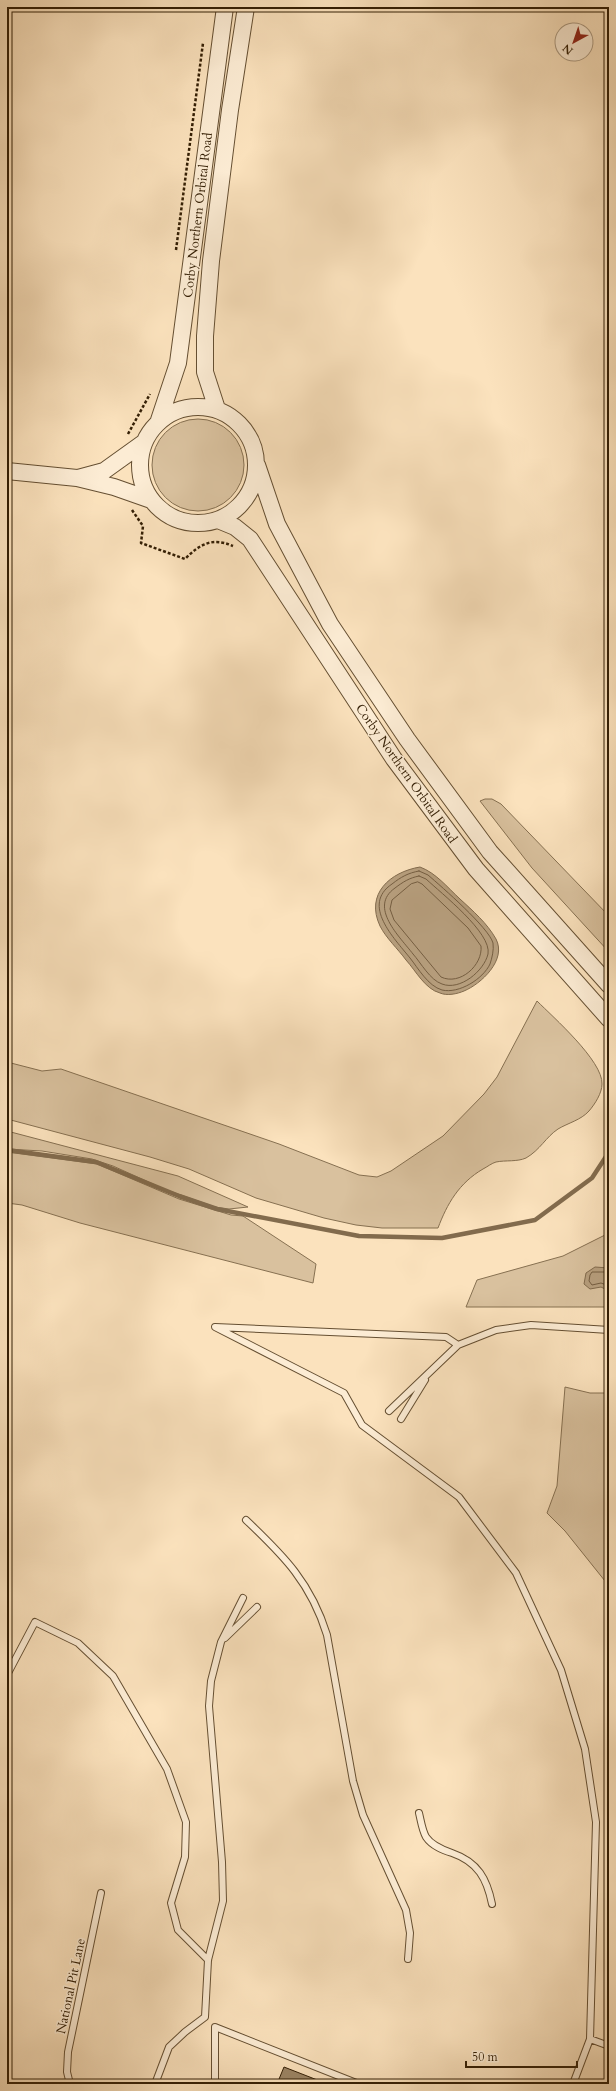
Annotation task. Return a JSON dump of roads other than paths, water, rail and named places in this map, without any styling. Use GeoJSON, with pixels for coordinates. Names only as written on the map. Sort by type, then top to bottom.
{"type":"FeatureCollection","features":[{"type":"Feature","properties":{"kind":"street","name":"Corby Northern Orbital Road"},"geometry":{"type":"LineString","coordinates":[[160,420],[178,364],[225,7]]}},
{"type":"Feature","properties":{"kind":"street","name":"Corby Northern Orbital Road"},"geometry":{"type":"LineString","coordinates":[[217,409],[205,372],[205,336],[211,261],[230,110],[246,7]]}},
{"type":"Feature","properties":{"kind":"street"},"geometry":{"type":"LineString","coordinates":[[77,478],[104,471],[143,443],[160,420],[177,409],[197,406],[217,409],[234,418],[246,432],[254,447],[257,465],[254,482],[246,498],[234,511],[218,520],[194,523],[177,520],[162,512],[151,500],[143,486],[139,470],[143,443]]}},
{"type":"Feature","properties":{"kind":"street","name":"Corby Northern Orbital Road"},"geometry":{"type":"LineString","coordinates":[[257,465],[278,524],[330,624],[407,739],[490,852],[609,985]]}},
{"type":"Feature","properties":{"kind":"street"},"geometry":{"type":"LineString","coordinates":[[7,471],[77,478],[124,490],[151,500]]}},
{"type":"Feature","properties":{"kind":"street","name":"Corby Northern Orbital Road"},"geometry":{"type":"LineString","coordinates":[[218,520],[235,527],[250,539],[394,759],[471,863],[609,1019]]}},
{"type":"Feature","properties":{"kind":"lane"},"geometry":{"type":"LineString","coordinates":[[389,1411],[458,1345],[496,1330],[531,1325],[609,1330]]}},
{"type":"Feature","properties":{"kind":"lane"},"geometry":{"type":"LineString","coordinates":[[458,1345],[446,1337],[215,1327],[344,1393],[362,1425],[460,1497],[516,1573],[561,1670],[585,1749],[596,1822],[590,2038],[573,2084]]}},
{"type":"Feature","properties":{"kind":"lane"},"geometry":{"type":"LineString","coordinates":[[402,1419],[429,1374]]}},
{"type":"Feature","properties":{"kind":"lane"},"geometry":{"type":"LineString","coordinates":[[246,1520],[282,1554],[296,1572],[320,1611],[327,1635],[353,1781],[363,1815],[406,1910],[410,1933],[408,1959]]}},
{"type":"Feature","properties":{"kind":"lane"},"geometry":{"type":"LineString","coordinates":[[244,1598],[221,1642],[211,1681],[209,1706],[222,1862],[223,1901],[208,1960],[206,2017],[215,2027],[359,2084]]}},
{"type":"Feature","properties":{"kind":"lane"},"geometry":{"type":"LineString","coordinates":[[221,1642],[256,1607]]}},
{"type":"Feature","properties":{"kind":"lane"},"geometry":{"type":"LineString","coordinates":[[7,1675],[35,1622],[78,1643],[113,1676],[167,1769],[186,1822],[185,1857],[171,1903],[178,1930],[208,1960]]}},
{"type":"Feature","properties":{"kind":"lane"},"geometry":{"type":"LineString","coordinates":[[419,1813],[426,1838],[442,1849],[469,1862],[481,1872],[488,1885],[492,1904]]}},
{"type":"Feature","properties":{"kind":"lane","name":"National Pit Lane"},"geometry":{"type":"LineString","coordinates":[[70,2084],[67,2072],[68,2052],[101,1893]]}},
{"type":"Feature","properties":{"kind":"lane"},"geometry":{"type":"LineString","coordinates":[[155,2084],[169,2047],[185,2032],[206,2017]]}},
{"type":"Feature","properties":{"kind":"lane"},"geometry":{"type":"LineString","coordinates":[[215,2027],[215,2084]]}},
{"type":"Feature","properties":{"kind":"lane"},"geometry":{"type":"LineString","coordinates":[[590,2038],[609,2046]]}},
{"type":"Feature","properties":{"kind":"water"},"geometry":{"type":"Polygon","coordinates":[[[420,867],[431,873],[446,885],[480,918],[496,939],[498,955],[495,963],[478,983],[461,992],[443,994],[435,991],[425,984],[385,935],[376,914],[378,895],[383,886],[390,879],[399,874],[420,867]]]}},
{"type":"Feature","properties":{"kind":"water"},"geometry":{"type":"Polygon","coordinates":[[[595,1267],[609,1268],[609,1291],[601,1287],[590,1289],[584,1284],[586,1273],[595,1267]]]}},
{"type":"Feature","properties":{"kind":"waterway"},"geometry":{"type":"LineString","coordinates":[[7,1150],[96,1162],[179,1196],[217,1209],[359,1236],[442,1238],[535,1220],[592,1178],[609,1152]]}}]}
